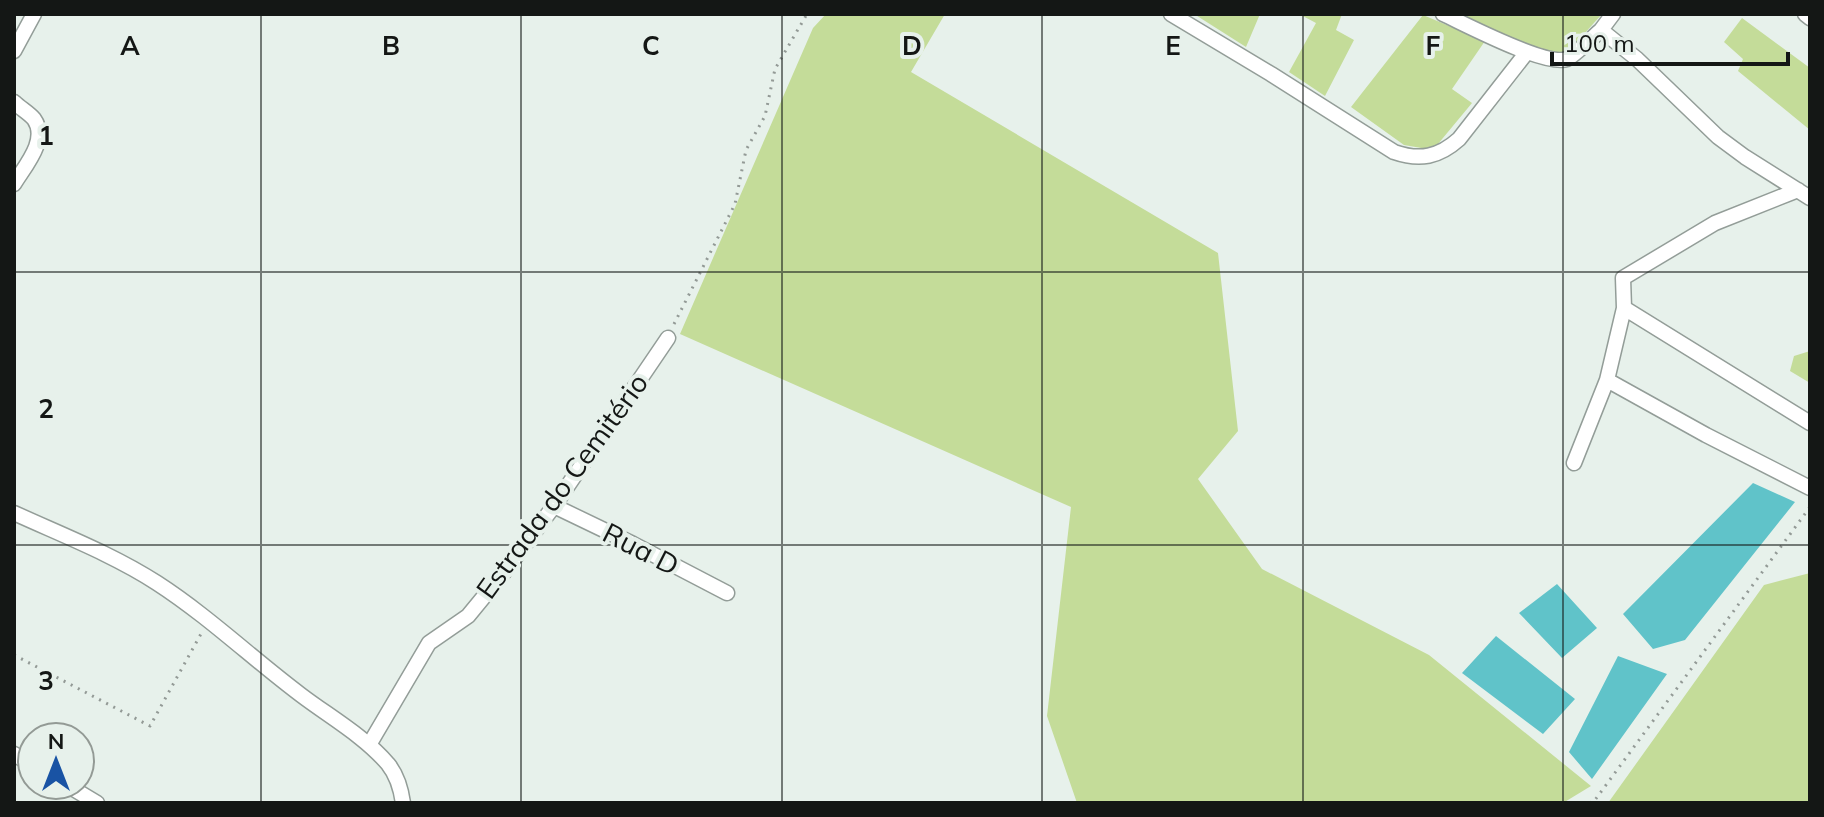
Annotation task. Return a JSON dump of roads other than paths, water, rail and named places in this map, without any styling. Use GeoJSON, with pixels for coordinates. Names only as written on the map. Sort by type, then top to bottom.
{"type":"FeatureCollection","features":[{"type":"Feature","properties":{"kind":"street"},"geometry":{"type":"LineString","coordinates":[[14,51],[34,14]]}},
{"type":"Feature","properties":{"kind":"street"},"geometry":{"type":"LineString","coordinates":[[1171,14],[1406,157],[1433,156],[1450,147],[1527,52]]}},
{"type":"Feature","properties":{"kind":"street"},"geometry":{"type":"LineString","coordinates":[[1443,14],[1527,52],[1554,59],[1567,59],[1601,30],[1613,14]]}},
{"type":"Feature","properties":{"kind":"street"},"geometry":{"type":"LineString","coordinates":[[1805,14],[1810,18]]}},
{"type":"Feature","properties":{"kind":"street"},"geometry":{"type":"LineString","coordinates":[[1601,30],[1637,59],[1718,137],[1804,194]]}},
{"type":"Feature","properties":{"kind":"street"},"geometry":{"type":"LineString","coordinates":[[14,102],[33,118],[38,134],[37,146],[14,184]]}},
{"type":"Feature","properties":{"kind":"street"},"geometry":{"type":"LineString","coordinates":[[1574,463],[1607,380],[1624,308],[1623,278],[1715,223],[1804,194]]}},
{"type":"Feature","properties":{"kind":"street"},"geometry":{"type":"LineString","coordinates":[[1624,308],[1810,423]]}},
{"type":"Feature","properties":{"kind":"street","name":"Estrada do Cemitério"},"geometry":{"type":"LineString","coordinates":[[369,745],[429,643],[468,616],[505,571],[554,506],[668,338]]}},
{"type":"Feature","properties":{"kind":"street"},"geometry":{"type":"LineString","coordinates":[[1607,380],[1810,488]]}},
{"type":"Feature","properties":{"kind":"street","name":"Rua D"},"geometry":{"type":"LineString","coordinates":[[554,506],[727,593]]}},
{"type":"Feature","properties":{"kind":"street"},"geometry":{"type":"LineString","coordinates":[[14,513],[100,552],[183,601],[299,694],[369,745],[396,776],[403,803]]}},
{"type":"Feature","properties":{"kind":"water"},"geometry":{"type":"Polygon","coordinates":[[[1753,483],[1795,502],[1685,640],[1653,649],[1623,614],[1753,483]]]}},
{"type":"Feature","properties":{"kind":"water"},"geometry":{"type":"Polygon","coordinates":[[[1557,584],[1597,628],[1562,658],[1519,613],[1557,584]]]}},
{"type":"Feature","properties":{"kind":"water"},"geometry":{"type":"Polygon","coordinates":[[[1496,636],[1575,699],[1543,734],[1462,673],[1496,636]]]}},
{"type":"Feature","properties":{"kind":"water"},"geometry":{"type":"Polygon","coordinates":[[[1618,656],[1667,674],[1592,779],[1569,752],[1618,656]]]}}]}
